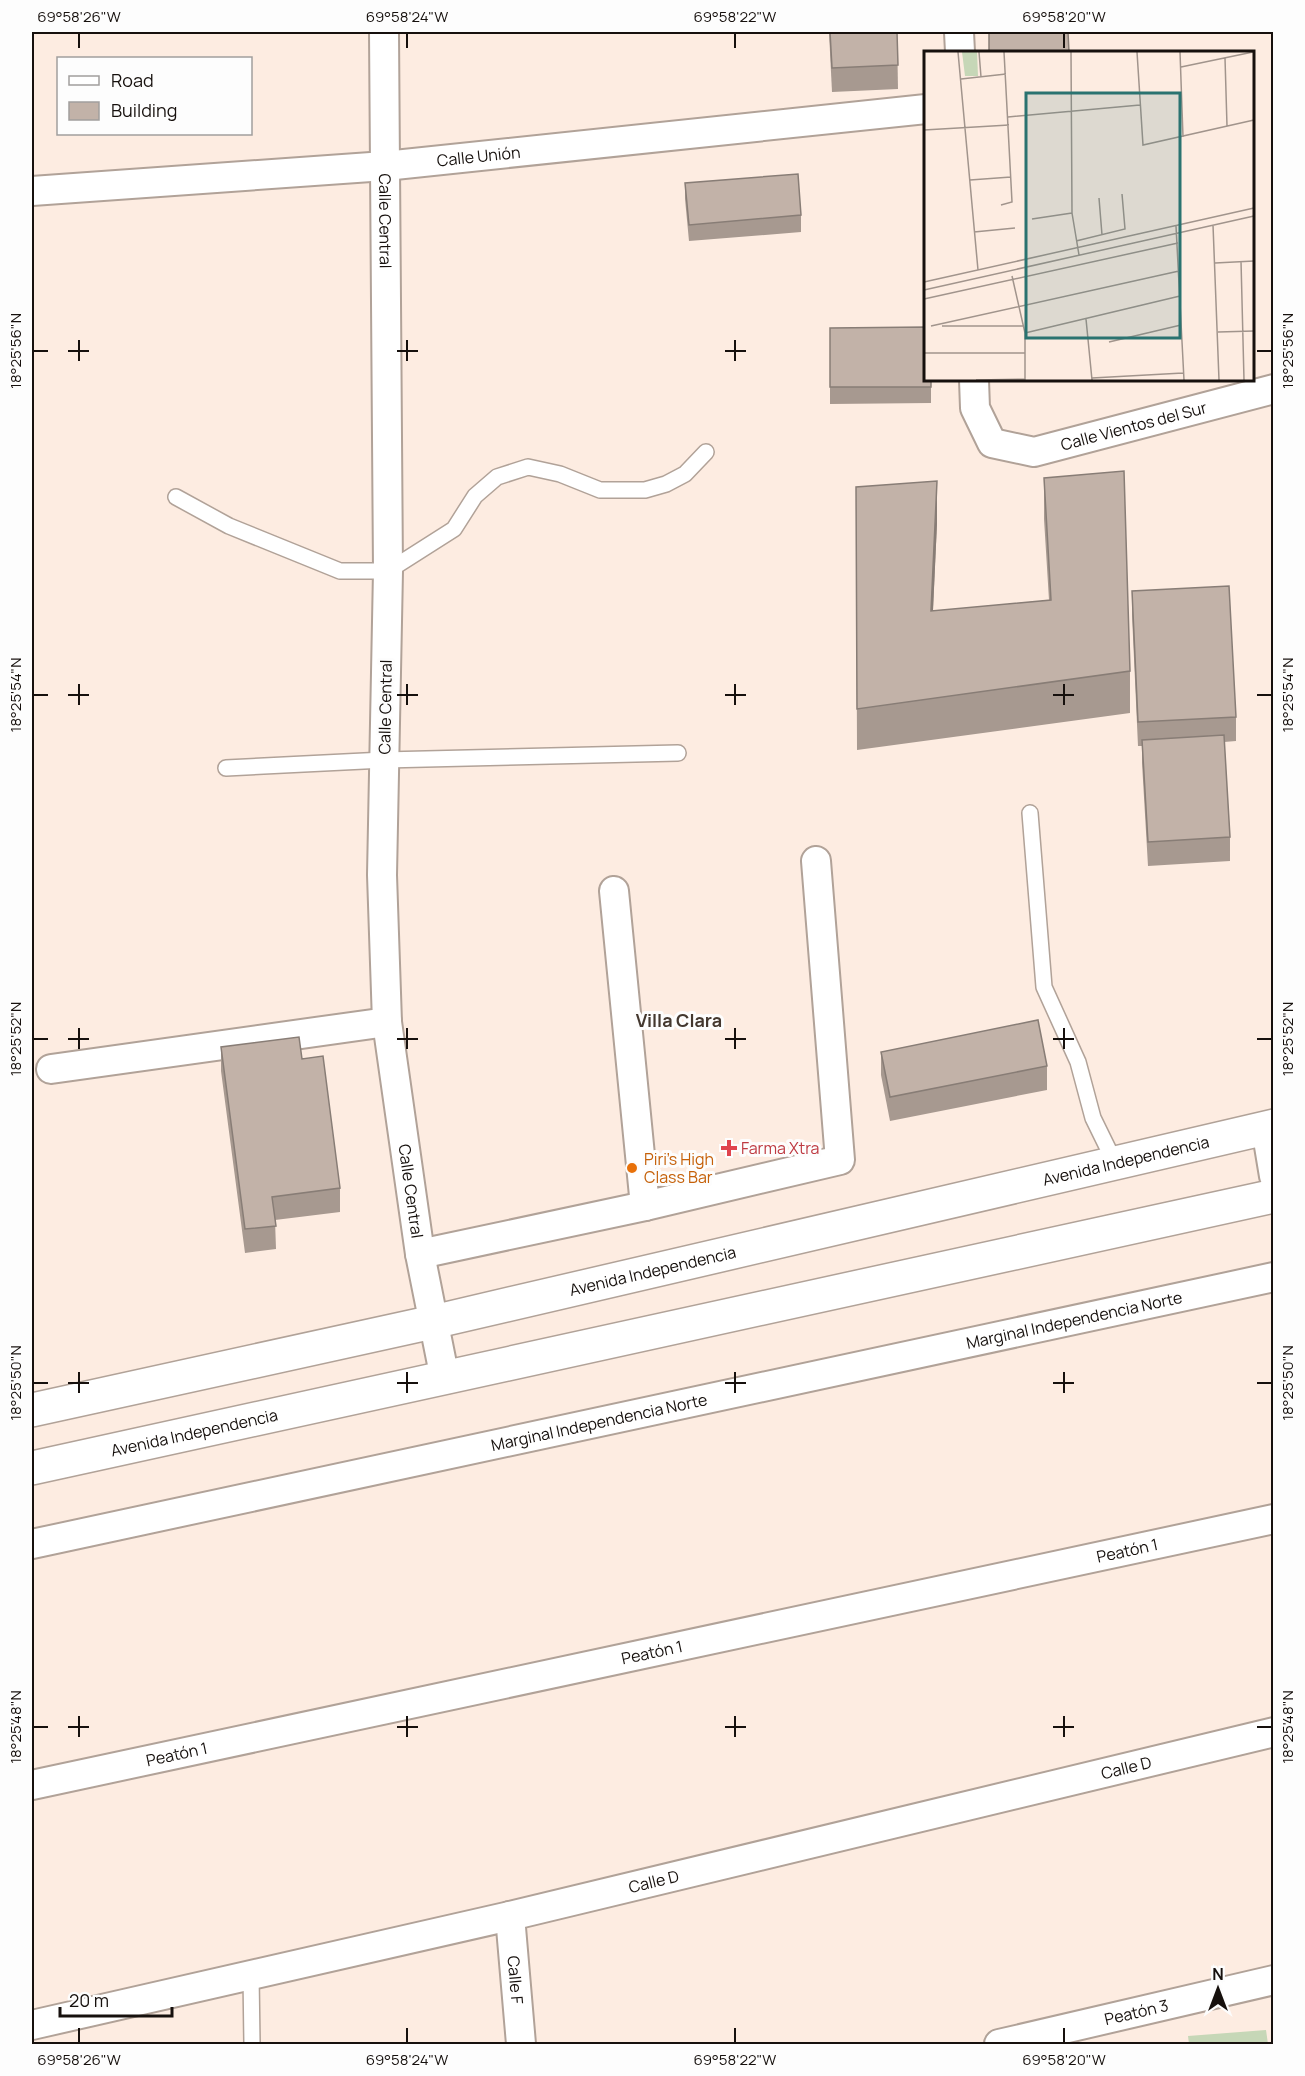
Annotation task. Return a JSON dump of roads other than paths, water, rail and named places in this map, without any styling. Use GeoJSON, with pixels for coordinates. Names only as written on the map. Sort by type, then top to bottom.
{"type":"FeatureCollection","features":[{"type":"Feature","properties":{"kind":"main road","name":"Avenida Independencia"},"geometry":{"type":"LineString","coordinates":[[32,1410],[433,1322],[1270,1127]]}},
{"type":"Feature","properties":{"kind":"main road","name":"Avenida Independencia"},"geometry":{"type":"LineString","coordinates":[[32,1468],[1274,1196]]}},
{"type":"Feature","properties":{"kind":"street","name":"Calle Central"},"geometry":{"type":"LineString","coordinates":[[384,32],[388,571],[382,875],[387,1022],[420,1254],[445,1379]]}},
{"type":"Feature","properties":{"kind":"street"},"geometry":{"type":"LineString","coordinates":[[958,32],[960,51]]}},
{"type":"Feature","properties":{"kind":"street","name":"Calle Unión"},"geometry":{"type":"LineString","coordinates":[[32,191],[386,166],[924,109]]}},
{"type":"Feature","properties":{"kind":"street","name":"Calle Vientos del Sur"},"geometry":{"type":"LineString","coordinates":[[974,381],[975,408],[992,443],[1034,452],[1274,389]]}},
{"type":"Feature","properties":{"kind":"street"},"geometry":{"type":"LineString","coordinates":[[420,1254],[645,1206],[840,1160],[816,861]]}},
{"type":"Feature","properties":{"kind":"street"},"geometry":{"type":"LineString","coordinates":[[614,891],[645,1206]]}},
{"type":"Feature","properties":{"kind":"street"},"geometry":{"type":"LineString","coordinates":[[51,1069],[387,1022]]}},
{"type":"Feature","properties":{"kind":"street"},"geometry":{"type":"LineString","coordinates":[[1270,1127],[1274,1176]]}},
{"type":"Feature","properties":{"kind":"street","name":"Marginal Independencia Norte"},"geometry":{"type":"LineString","coordinates":[[32,1544],[1274,1277]]}},
{"type":"Feature","properties":{"kind":"street","name":"Peatón 1"},"geometry":{"type":"LineString","coordinates":[[32,1785],[1274,1519]]}},
{"type":"Feature","properties":{"kind":"street","name":"Calle D"},"geometry":{"type":"LineString","coordinates":[[32,2025],[510,1916],[1274,1732]]}},
{"type":"Feature","properties":{"kind":"street","name":"Calle F"},"geometry":{"type":"LineString","coordinates":[[510,1916],[521,2044]]}},
{"type":"Feature","properties":{"kind":"street","name":"Peatón 3"},"geometry":{"type":"LineString","coordinates":[[999,2044],[1274,1980]]}},
{"type":"Feature","properties":{"kind":"lane"},"geometry":{"type":"LineString","coordinates":[[176,497],[230,526],[340,571],[388,571],[454,529],[475,496],[496,477],[528,467],[560,474],[600,490],[645,490],[685,474],[706,452]]}},
{"type":"Feature","properties":{"kind":"lane"},"geometry":{"type":"LineString","coordinates":[[226,768],[384,760],[678,753]]}},
{"type":"Feature","properties":{"kind":"lane"},"geometry":{"type":"LineString","coordinates":[[1030,813],[1044,987],[1078,1062],[1093,1118],[1115,1163]]}},
{"type":"Feature","properties":{"kind":"lane"},"geometry":{"type":"LineString","coordinates":[[251,1976],[252,2044]]}},
{"type":"Feature","properties":{"kind":"place","name":"Farma Xtra"},"geometry":{"type":"Point","coordinates":[729,1148]}},
{"type":"Feature","properties":{"kind":"place","name":"Piri's High Class Bar"},"geometry":{"type":"Point","coordinates":[632,1168]}},
{"type":"Feature","properties":{"kind":"district","name":"Villa Clara"},"geometry":{"type":"Point","coordinates":[679,1020]}}]}
